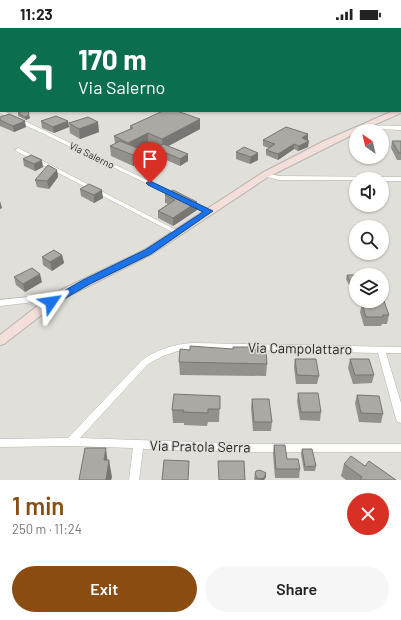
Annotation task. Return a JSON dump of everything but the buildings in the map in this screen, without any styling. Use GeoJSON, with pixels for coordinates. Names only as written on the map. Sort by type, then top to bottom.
{"type":"FeatureCollection","features":[{"type":"Feature","properties":{"kind":"main road"},"geometry":{"type":"LineString","coordinates":[[369,124],[398,112]]}},
{"type":"Feature","properties":{"kind":"main road"},"geometry":{"type":"LineString","coordinates":[[0,341],[59,297],[148,252],[178,233],[207,210],[265,176],[349,134]]}},
{"type":"Feature","properties":{"kind":"street","name":"Via Salerno"},"geometry":{"type":"LineString","coordinates":[[2,112],[207,210]]}},
{"type":"Feature","properties":{"kind":"street"},"geometry":{"type":"LineString","coordinates":[[389,128],[401,128]]}},
{"type":"Feature","properties":{"kind":"street"},"geometry":{"type":"LineString","coordinates":[[18,150],[178,233]]}},
{"type":"Feature","properties":{"kind":"street"},"geometry":{"type":"LineString","coordinates":[[265,176],[279,178],[401,179]]}},
{"type":"Feature","properties":{"kind":"street"},"geometry":{"type":"LineString","coordinates":[[0,303],[59,297]]}},
{"type":"Feature","properties":{"kind":"street","name":"Via Campolattaro"},"geometry":{"type":"LineString","coordinates":[[70,442],[144,363],[167,350],[194,346],[401,350]]}},
{"type":"Feature","properties":{"kind":"street"},"geometry":{"type":"LineString","coordinates":[[381,349],[401,419]]}},
{"type":"Feature","properties":{"kind":"street","name":"Via Pratola Serra"},"geometry":{"type":"LineString","coordinates":[[0,443],[70,442],[253,448],[401,448]]}},
{"type":"Feature","properties":{"kind":"street"},"geometry":{"type":"LineString","coordinates":[[134,480],[138,445]]}},
{"type":"Feature","properties":{"kind":"route"},"geometry":{"type":"LineString","coordinates":[[51,302],[67,292],[148,252],[209,211],[150,183]]}}]}
